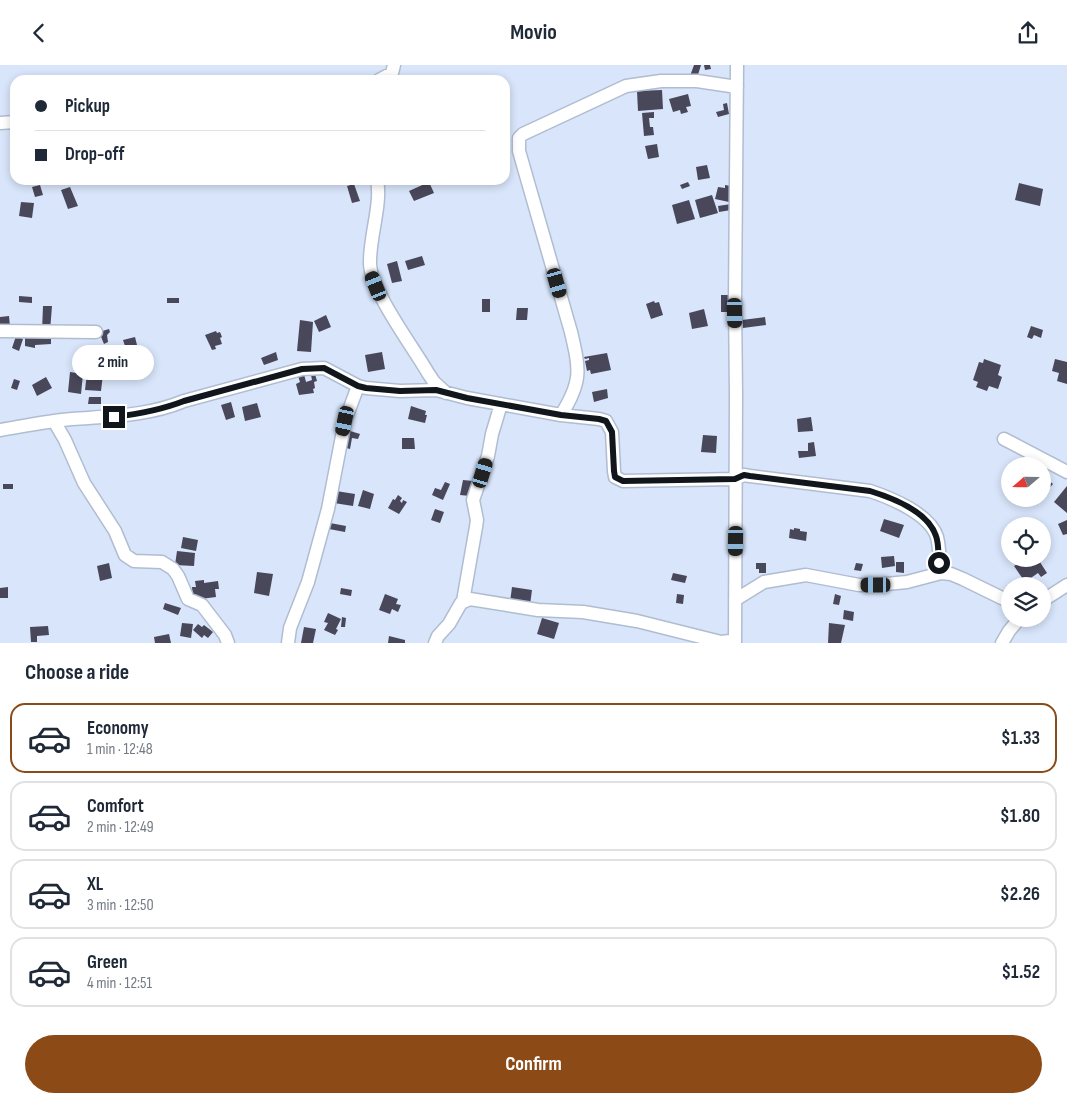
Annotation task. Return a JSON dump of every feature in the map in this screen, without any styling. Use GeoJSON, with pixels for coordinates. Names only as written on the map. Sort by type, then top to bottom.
{"type":"FeatureCollection","features":[{"type":"Feature","properties":{"kind":"street"},"geometry":{"type":"LineString","coordinates":[[463,601],[475,599],[538,610],[582,613],[637,621],[721,642],[730,641],[734,643],[737,65]]}},
{"type":"Feature","properties":{"kind":"street"},"geometry":{"type":"LineString","coordinates":[[561,415],[575,389],[578,368],[576,354],[520,151],[519,139],[523,134],[626,86],[661,81],[698,81],[737,87]]}},
{"type":"Feature","properties":{"kind":"street"},"geometry":{"type":"LineString","coordinates":[[377,185],[378,193],[370,251],[372,276],[428,373],[434,382],[446,393]]}},
{"type":"Feature","properties":{"kind":"street"},"geometry":{"type":"LineString","coordinates":[[0,331],[96,332]]}},
{"type":"Feature","properties":{"kind":"street"},"geometry":{"type":"LineString","coordinates":[[0,430],[54,421],[114,417],[153,411],[302,369],[324,368],[358,386],[381,390],[426,390],[561,415],[606,421],[612,432],[614,471],[615,477],[619,480],[650,482],[735,479],[744,475],[870,491],[902,505],[924,519],[935,533],[941,573]]}},
{"type":"Feature","properties":{"kind":"street"},"geometry":{"type":"LineString","coordinates":[[288,643],[290,628],[308,583],[328,509],[345,421],[358,386]]}},
{"type":"Feature","properties":{"kind":"street"},"geometry":{"type":"LineString","coordinates":[[435,643],[438,636],[450,624],[463,601],[477,520],[473,500],[488,456],[501,404]]}},
{"type":"Feature","properties":{"kind":"street"},"geometry":{"type":"LineString","coordinates":[[54,421],[84,483],[115,531],[125,555],[134,561],[162,562],[173,569],[188,599],[202,605],[225,635],[228,643]]}},
{"type":"Feature","properties":{"kind":"street"},"geometry":{"type":"LineString","coordinates":[[1004,439],[1067,472]]}},
{"type":"Feature","properties":{"kind":"street"},"geometry":{"type":"LineString","coordinates":[[735,600],[764,581],[789,577],[806,575],[859,585],[876,585],[907,582],[941,573],[963,579],[1001,598]]}},
{"type":"Feature","properties":{"kind":"street"},"geometry":{"type":"LineString","coordinates":[[1051,595],[1067,585]]}},
{"type":"Feature","properties":{"kind":"street"},"geometry":{"type":"LineString","coordinates":[[1002,643],[1013,627]]}},
{"type":"Feature","properties":{"kind":"building"},"geometry":{"type":"Polygon","coordinates":[[[694,65],[701,65],[697,78],[690,76],[694,65]]]}},
{"type":"Feature","properties":{"kind":"building"},"geometry":{"type":"Polygon","coordinates":[[[704,65],[710,65],[711,69],[705,70],[704,65]]]}},
{"type":"Feature","properties":{"kind":"building"},"geometry":{"type":"Polygon","coordinates":[[[662,90],[663,109],[638,111],[637,91],[662,90]]]}},
{"type":"Feature","properties":{"kind":"building"},"geometry":{"type":"Polygon","coordinates":[[[688,94],[691,106],[686,107],[688,112],[681,114],[680,110],[673,112],[669,99],[688,94]]]}},
{"type":"Feature","properties":{"kind":"building"},"geometry":{"type":"Polygon","coordinates":[[[727,103],[729,114],[718,117],[716,112],[724,110],[723,104],[727,103]]]}},
{"type":"Feature","properties":{"kind":"building"},"geometry":{"type":"Polygon","coordinates":[[[654,112],[654,118],[649,118],[650,127],[653,127],[654,135],[644,136],[642,113],[654,112]]]}},
{"type":"Feature","properties":{"kind":"building"},"geometry":{"type":"Polygon","coordinates":[[[657,144],[659,157],[648,159],[645,146],[657,144]]]}},
{"type":"Feature","properties":{"kind":"building"},"geometry":{"type":"Polygon","coordinates":[[[707,165],[710,178],[698,180],[696,167],[707,165]]]}},
{"type":"Feature","properties":{"kind":"building"},"geometry":{"type":"Polygon","coordinates":[[[688,182],[690,186],[682,189],[680,185],[688,182]]]}},
{"type":"Feature","properties":{"kind":"building"},"geometry":{"type":"Polygon","coordinates":[[[1019,183],[1043,189],[1040,206],[1015,200],[1019,183]]]}},
{"type":"Feature","properties":{"kind":"building"},"geometry":{"type":"Polygon","coordinates":[[[40,185],[43,195],[35,197],[32,187],[40,185]]]}},
{"type":"Feature","properties":{"kind":"building"},"geometry":{"type":"Polygon","coordinates":[[[354,185],[360,201],[352,203],[347,186],[354,185]]]}},
{"type":"Feature","properties":{"kind":"building"},"geometry":{"type":"Polygon","coordinates":[[[422,185],[430,185],[434,193],[414,201],[409,191],[422,185]]]}},
{"type":"Feature","properties":{"kind":"building"},"geometry":{"type":"Polygon","coordinates":[[[725,185],[731,186],[729,202],[715,199],[718,187],[725,188],[725,185]]]}},
{"type":"Feature","properties":{"kind":"building"},"geometry":{"type":"Polygon","coordinates":[[[70,187],[78,206],[68,209],[61,190],[70,187]]]}},
{"type":"Feature","properties":{"kind":"building"},"geometry":{"type":"Polygon","coordinates":[[[712,195],[718,213],[700,218],[695,200],[712,195]]]}},
{"type":"Feature","properties":{"kind":"building"},"geometry":{"type":"Polygon","coordinates":[[[689,200],[695,219],[677,224],[672,205],[689,200]]]}},
{"type":"Feature","properties":{"kind":"building"},"geometry":{"type":"Polygon","coordinates":[[[21,202],[34,203],[32,218],[19,216],[21,202]]]}},
{"type":"Feature","properties":{"kind":"building"},"geometry":{"type":"Polygon","coordinates":[[[731,204],[731,210],[719,212],[718,206],[731,204]]]}},
{"type":"Feature","properties":{"kind":"building"},"geometry":{"type":"Polygon","coordinates":[[[422,256],[425,265],[408,270],[405,261],[422,256]]]}},
{"type":"Feature","properties":{"kind":"building"},"geometry":{"type":"Polygon","coordinates":[[[397,261],[402,281],[392,283],[387,264],[397,261]]]}},
{"type":"Feature","properties":{"kind":"building"},"geometry":{"type":"Polygon","coordinates":[[[721,295],[729,295],[729,312],[721,312],[721,295]]]}},
{"type":"Feature","properties":{"kind":"building"},"geometry":{"type":"Polygon","coordinates":[[[19,296],[32,297],[32,303],[19,302],[19,296]]]}},
{"type":"Feature","properties":{"kind":"building"},"geometry":{"type":"Polygon","coordinates":[[[167,298],[179,298],[179,303],[167,303],[167,298]]]}},
{"type":"Feature","properties":{"kind":"building"},"geometry":{"type":"Polygon","coordinates":[[[482,299],[490,299],[490,312],[482,312],[482,299]]]}},
{"type":"Feature","properties":{"kind":"building"},"geometry":{"type":"Polygon","coordinates":[[[654,301],[655,303],[659,302],[663,315],[651,319],[646,304],[654,301]]]}},
{"type":"Feature","properties":{"kind":"building"},"geometry":{"type":"Polygon","coordinates":[[[43,306],[52,306],[50,331],[42,331],[43,306]]]}},
{"type":"Feature","properties":{"kind":"building"},"geometry":{"type":"Polygon","coordinates":[[[517,308],[528,308],[527,320],[516,320],[517,308]]]}},
{"type":"Feature","properties":{"kind":"building"},"geometry":{"type":"Polygon","coordinates":[[[704,309],[708,326],[692,329],[689,313],[704,309]]]}},
{"type":"Feature","properties":{"kind":"building"},"geometry":{"type":"Polygon","coordinates":[[[326,315],[331,327],[319,332],[314,321],[326,315]]]}},
{"type":"Feature","properties":{"kind":"building"},"geometry":{"type":"Polygon","coordinates":[[[9,316],[10,327],[0,328],[0,317],[9,316]]]}},
{"type":"Feature","properties":{"kind":"building"},"geometry":{"type":"Polygon","coordinates":[[[765,317],[766,325],[743,328],[742,320],[765,317]]]}},
{"type":"Feature","properties":{"kind":"building"},"geometry":{"type":"Polygon","coordinates":[[[300,320],[313,322],[311,352],[297,351],[300,320]]]}},
{"type":"Feature","properties":{"kind":"building"},"geometry":{"type":"Polygon","coordinates":[[[1031,326],[1043,330],[1041,338],[1034,335],[1032,339],[1027,337],[1031,326]]]}},
{"type":"Feature","properties":{"kind":"building"},"geometry":{"type":"Polygon","coordinates":[[[109,329],[110,332],[107,335],[108,342],[104,344],[99,332],[109,329]]]}},
{"type":"Feature","properties":{"kind":"building"},"geometry":{"type":"Polygon","coordinates":[[[216,331],[217,333],[220,332],[222,344],[215,346],[216,349],[212,350],[205,335],[216,331]]]}},
{"type":"Feature","properties":{"kind":"building"},"geometry":{"type":"Polygon","coordinates":[[[16,336],[23,339],[19,351],[12,348],[16,336]]]}},
{"type":"Feature","properties":{"kind":"building"},"geometry":{"type":"Polygon","coordinates":[[[51,336],[51,344],[35,345],[35,348],[25,346],[25,337],[51,336]]]}},
{"type":"Feature","properties":{"kind":"building"},"geometry":{"type":"Polygon","coordinates":[[[135,337],[137,345],[126,349],[123,340],[135,337]]]}},
{"type":"Feature","properties":{"kind":"building"},"geometry":{"type":"Polygon","coordinates":[[[276,352],[278,360],[264,365],[261,358],[276,352]]]}},
{"type":"Feature","properties":{"kind":"building"},"geometry":{"type":"Polygon","coordinates":[[[382,352],[385,369],[368,372],[365,355],[382,352]]]}},
{"type":"Feature","properties":{"kind":"building"},"geometry":{"type":"Polygon","coordinates":[[[607,353],[611,370],[591,374],[590,370],[587,371],[585,361],[589,360],[589,358],[585,359],[584,357],[607,353]]]}},
{"type":"Feature","properties":{"kind":"building"},"geometry":{"type":"Polygon","coordinates":[[[984,359],[1001,365],[998,375],[1002,377],[998,389],[989,386],[987,391],[976,387],[978,382],[973,380],[979,362],[983,363],[984,359]]]}},
{"type":"Feature","properties":{"kind":"building"},"geometry":{"type":"Polygon","coordinates":[[[1055,359],[1067,362],[1067,384],[1057,381],[1059,373],[1052,371],[1055,359]]]}},
{"type":"Feature","properties":{"kind":"building"},"geometry":{"type":"Polygon","coordinates":[[[70,372],[83,374],[81,394],[68,392],[70,372]]]}},
{"type":"Feature","properties":{"kind":"building"},"geometry":{"type":"Polygon","coordinates":[[[87,373],[103,374],[101,391],[85,390],[87,373]]]}},
{"type":"Feature","properties":{"kind":"building"},"geometry":{"type":"Polygon","coordinates":[[[304,374],[306,382],[312,380],[311,375],[315,374],[317,381],[314,382],[314,393],[299,395],[296,384],[300,382],[298,376],[304,374]]]}},
{"type":"Feature","properties":{"kind":"building"},"geometry":{"type":"Polygon","coordinates":[[[46,377],[52,388],[37,396],[32,385],[46,377]]]}},
{"type":"Feature","properties":{"kind":"building"},"geometry":{"type":"Polygon","coordinates":[[[14,379],[20,381],[17,390],[11,388],[14,379]]]}},
{"type":"Feature","properties":{"kind":"building"},"geometry":{"type":"Polygon","coordinates":[[[607,389],[608,398],[594,402],[592,392],[607,389]]]}},
{"type":"Feature","properties":{"kind":"building"},"geometry":{"type":"Polygon","coordinates":[[[89,397],[101,397],[101,404],[88,404],[89,397]]]}},
{"type":"Feature","properties":{"kind":"building"},"geometry":{"type":"Polygon","coordinates":[[[231,402],[235,417],[226,420],[221,405],[231,402]]]}},
{"type":"Feature","properties":{"kind":"building"},"geometry":{"type":"Polygon","coordinates":[[[257,403],[261,417],[245,421],[242,407],[257,403]]]}},
{"type":"Feature","properties":{"kind":"building"},"geometry":{"type":"Polygon","coordinates":[[[411,406],[426,411],[425,423],[408,419],[411,406]]]}},
{"type":"Feature","properties":{"kind":"building"},"geometry":{"type":"Polygon","coordinates":[[[811,417],[813,431],[798,432],[797,419],[811,417]]]}},
{"type":"Feature","properties":{"kind":"building"},"geometry":{"type":"Polygon","coordinates":[[[347,430],[360,434],[358,439],[352,438],[350,449],[343,447],[347,430]]]}},
{"type":"Feature","properties":{"kind":"building"},"geometry":{"type":"Polygon","coordinates":[[[703,435],[717,436],[716,453],[701,452],[703,435]]]}},
{"type":"Feature","properties":{"kind":"building"},"geometry":{"type":"Polygon","coordinates":[[[402,438],[414,438],[415,449],[402,449],[402,438]]]}},
{"type":"Feature","properties":{"kind":"building"},"geometry":{"type":"Polygon","coordinates":[[[814,442],[816,456],[799,458],[798,451],[808,451],[808,443],[814,442]]]}},
{"type":"Feature","properties":{"kind":"building"},"geometry":{"type":"Polygon","coordinates":[[[463,480],[473,481],[470,496],[460,495],[463,480]]]}},
{"type":"Feature","properties":{"kind":"building"},"geometry":{"type":"Polygon","coordinates":[[[445,482],[450,484],[443,500],[432,495],[435,488],[441,490],[445,482]]]}},
{"type":"Feature","properties":{"kind":"building"},"geometry":{"type":"Polygon","coordinates":[[[3,484],[13,484],[13,489],[3,489],[3,484]]]}},
{"type":"Feature","properties":{"kind":"building"},"geometry":{"type":"Polygon","coordinates":[[[1067,486],[1067,513],[1054,502],[1067,486]]]}},
{"type":"Feature","properties":{"kind":"building"},"geometry":{"type":"Polygon","coordinates":[[[363,490],[374,494],[370,509],[358,506],[363,490]]]}},
{"type":"Feature","properties":{"kind":"building"},"geometry":{"type":"Polygon","coordinates":[[[336,491],[355,494],[353,506],[334,503],[336,491]]]}},
{"type":"Feature","properties":{"kind":"building"},"geometry":{"type":"Polygon","coordinates":[[[398,495],[402,498],[400,501],[402,503],[403,500],[407,502],[399,514],[388,508],[393,499],[395,500],[398,495]]]}},
{"type":"Feature","properties":{"kind":"building"},"geometry":{"type":"Polygon","coordinates":[[[435,509],[444,512],[440,523],[431,520],[435,509]]]}},
{"type":"Feature","properties":{"kind":"building"},"geometry":{"type":"Polygon","coordinates":[[[884,519],[904,525],[899,538],[880,531],[884,519]]]}},
{"type":"Feature","properties":{"kind":"building"},"geometry":{"type":"Polygon","coordinates":[[[1067,520],[1067,534],[1063,535],[1058,524],[1067,520]]]}},
{"type":"Feature","properties":{"kind":"building"},"geometry":{"type":"Polygon","coordinates":[[[330,523],[346,526],[345,532],[329,529],[330,523]]]}},
{"type":"Feature","properties":{"kind":"building"},"geometry":{"type":"Polygon","coordinates":[[[794,528],[807,532],[806,541],[789,538],[790,529],[794,530],[794,528]]]}},
{"type":"Feature","properties":{"kind":"building"},"geometry":{"type":"Polygon","coordinates":[[[183,537],[198,540],[196,551],[181,548],[183,537]]]}},
{"type":"Feature","properties":{"kind":"building"},"geometry":{"type":"Polygon","coordinates":[[[177,551],[195,553],[194,566],[175,565],[177,551]]]}},
{"type":"Feature","properties":{"kind":"building"},"geometry":{"type":"Polygon","coordinates":[[[894,556],[895,566],[882,568],[881,557],[894,556]]]}},
{"type":"Feature","properties":{"kind":"building"},"geometry":{"type":"Polygon","coordinates":[[[896,562],[904,562],[904,573],[896,572],[896,562]]]}},
{"type":"Feature","properties":{"kind":"building"},"geometry":{"type":"Polygon","coordinates":[[[109,563],[112,578],[100,581],[97,566],[109,563]]]}},
{"type":"Feature","properties":{"kind":"building"},"geometry":{"type":"Polygon","coordinates":[[[756,563],[766,563],[766,573],[759,573],[759,569],[756,569],[756,563]]]}},
{"type":"Feature","properties":{"kind":"building"},"geometry":{"type":"Polygon","coordinates":[[[856,563],[863,564],[861,571],[854,570],[856,563]]]}},
{"type":"Feature","properties":{"kind":"building"},"geometry":{"type":"Polygon","coordinates":[[[1015,567],[1043,567],[1047,573],[1041,577],[1038,573],[1032,577],[1022,577],[1015,567]]]}},
{"type":"Feature","properties":{"kind":"building"},"geometry":{"type":"Polygon","coordinates":[[[257,572],[273,574],[269,596],[254,593],[257,572]]]}},
{"type":"Feature","properties":{"kind":"building"},"geometry":{"type":"Polygon","coordinates":[[[673,573],[687,576],[685,583],[671,580],[673,573]]]}},
{"type":"Feature","properties":{"kind":"building"},"geometry":{"type":"Polygon","coordinates":[[[204,580],[204,583],[218,581],[219,589],[215,589],[216,597],[193,600],[192,587],[196,587],[195,581],[204,580]]]}},
{"type":"Feature","properties":{"kind":"building"},"geometry":{"type":"Polygon","coordinates":[[[8,587],[8,598],[0,598],[0,588],[8,587]]]}},
{"type":"Feature","properties":{"kind":"building"},"geometry":{"type":"Polygon","coordinates":[[[512,587],[532,590],[530,605],[510,602],[512,587]]]}},
{"type":"Feature","properties":{"kind":"building"},"geometry":{"type":"Polygon","coordinates":[[[341,588],[352,590],[351,596],[340,594],[341,588]]]}},
{"type":"Feature","properties":{"kind":"building"},"geometry":{"type":"Polygon","coordinates":[[[385,594],[398,599],[396,604],[401,605],[398,612],[392,609],[390,614],[379,610],[385,594]]]}},
{"type":"Feature","properties":{"kind":"building"},"geometry":{"type":"Polygon","coordinates":[[[677,594],[684,595],[683,604],[676,603],[677,594]]]}},
{"type":"Feature","properties":{"kind":"building"},"geometry":{"type":"Polygon","coordinates":[[[835,594],[841,596],[839,605],[833,604],[835,594]]]}},
{"type":"Feature","properties":{"kind":"building"},"geometry":{"type":"Polygon","coordinates":[[[165,603],[181,608],[178,615],[163,609],[165,603]]]}},
{"type":"Feature","properties":{"kind":"building"},"geometry":{"type":"Polygon","coordinates":[[[844,610],[854,612],[853,621],[843,619],[844,610]]]}},
{"type":"Feature","properties":{"kind":"building"},"geometry":{"type":"Polygon","coordinates":[[[328,613],[341,619],[335,635],[324,630],[328,623],[324,622],[328,613]]]}},
{"type":"Feature","properties":{"kind":"building"},"geometry":{"type":"Polygon","coordinates":[[[342,617],[346,618],[345,627],[341,627],[342,617]]]}},
{"type":"Feature","properties":{"kind":"building"},"geometry":{"type":"Polygon","coordinates":[[[542,618],[559,623],[554,639],[537,634],[542,618]]]}},
{"type":"Feature","properties":{"kind":"building"},"geometry":{"type":"Polygon","coordinates":[[[182,623],[193,624],[191,638],[180,636],[182,623]]]}},
{"type":"Feature","properties":{"kind":"building"},"geometry":{"type":"Polygon","coordinates":[[[829,623],[845,625],[841,643],[828,643],[829,623]]]}},
{"type":"Feature","properties":{"kind":"building"},"geometry":{"type":"Polygon","coordinates":[[[198,624],[202,627],[204,625],[213,632],[208,638],[204,635],[202,638],[193,630],[198,624]]]}},
{"type":"Feature","properties":{"kind":"building"},"geometry":{"type":"Polygon","coordinates":[[[48,626],[49,635],[37,636],[37,642],[31,642],[30,627],[48,626]]]}},
{"type":"Feature","properties":{"kind":"building"},"geometry":{"type":"Polygon","coordinates":[[[304,627],[316,629],[313,643],[301,643],[304,627]]]}},
{"type":"Feature","properties":{"kind":"building"},"geometry":{"type":"Polygon","coordinates":[[[169,634],[171,643],[155,643],[154,637],[169,634]]]}},
{"type":"Feature","properties":{"kind":"building"},"geometry":{"type":"Polygon","coordinates":[[[389,636],[405,640],[405,643],[388,643],[389,636]]]}},
{"type":"Feature","properties":{"kind":"route"},"geometry":{"type":"LineString","coordinates":[[114,417],[136,415],[166,408],[184,401],[302,369],[324,368],[358,386],[366,388],[400,391],[436,390],[467,398],[606,421],[612,432],[615,477],[623,481],[735,479],[744,475],[870,491],[902,505],[924,519],[935,533],[939,563]]}}]}
